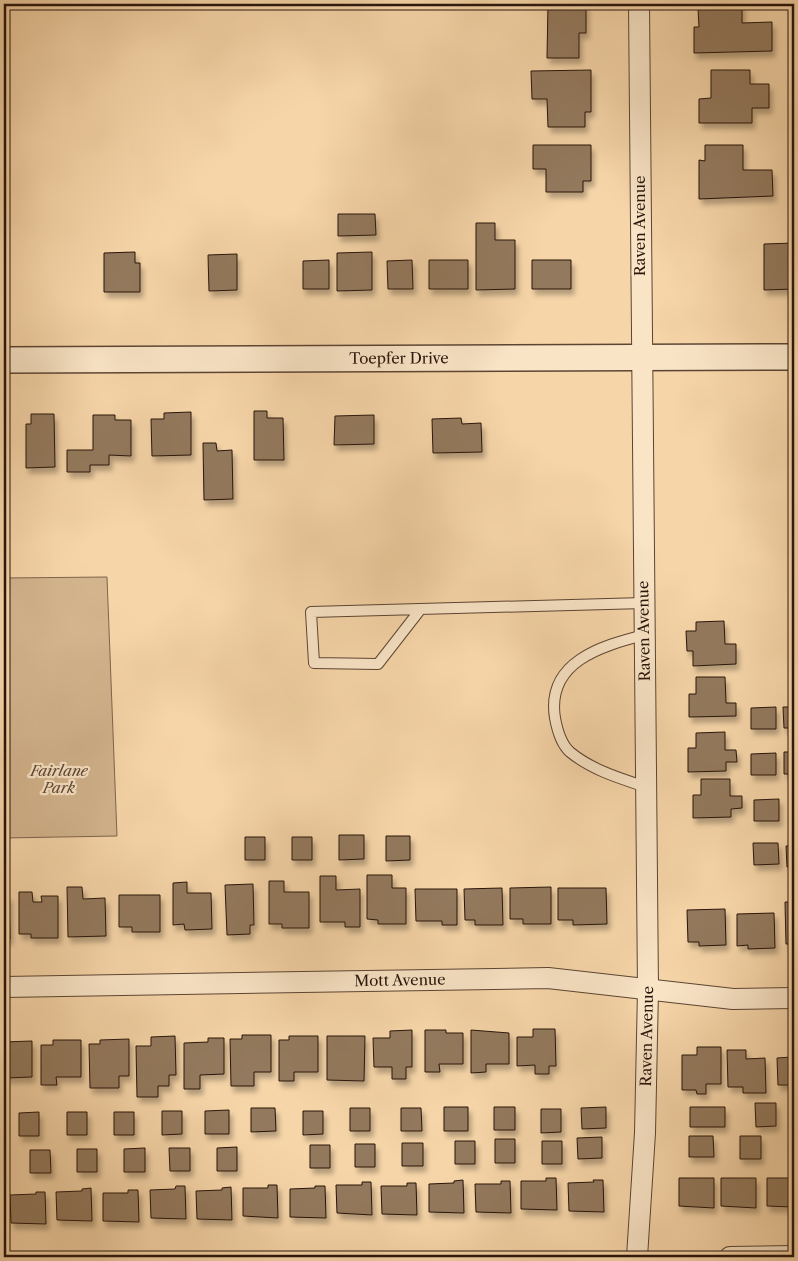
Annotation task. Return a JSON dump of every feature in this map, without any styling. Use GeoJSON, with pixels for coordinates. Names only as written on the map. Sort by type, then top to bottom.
{"type":"FeatureCollection","features":[{"type":"Feature","properties":{"kind":"street","name":"Raven Avenue"},"geometry":{"type":"LineString","coordinates":[[637,1257],[645,1133],[648,990],[639,4]]}},
{"type":"Feature","properties":{"kind":"street","name":"Toepfer Drive"},"geometry":{"type":"LineString","coordinates":[[4,360],[794,357]]}},
{"type":"Feature","properties":{"kind":"street","name":"Mott Avenue"},"geometry":{"type":"LineString","coordinates":[[4,987],[548,978],[733,999],[794,998]]}},
{"type":"Feature","properties":{"kind":"street"},"geometry":{"type":"LineString","coordinates":[[730,1257],[794,1256]]}},
{"type":"Feature","properties":{"kind":"lane"},"geometry":{"type":"LineString","coordinates":[[420,610],[378,664],[314,663],[311,612],[644,603]]}},
{"type":"Feature","properties":{"kind":"lane"},"geometry":{"type":"LineString","coordinates":[[644,635],[608,644],[571,666],[562,676],[555,691],[554,710],[557,727],[569,751],[605,774],[646,787]]}},
{"type":"Feature","properties":{"kind":"green space","name":"Fairlane Park"},"geometry":{"type":"Polygon","coordinates":[[[107,577],[117,836],[4,838],[4,578],[107,577]]]}},
{"type":"Feature","properties":{"kind":"building"},"geometry":{"type":"Polygon","coordinates":[[[548,4],[586,4],[586,33],[579,33],[579,58],[547,58],[548,4]]]}},
{"type":"Feature","properties":{"kind":"building"},"geometry":{"type":"Polygon","coordinates":[[[705,4],[742,4],[742,23],[772,22],[772,51],[694,53],[694,27],[699,27],[698,8],[705,8],[705,4]]]}},
{"type":"Feature","properties":{"kind":"building"},"geometry":{"type":"Polygon","coordinates":[[[591,70],[591,112],[585,112],[585,127],[548,127],[547,99],[532,99],[531,71],[591,70]]]}},
{"type":"Feature","properties":{"kind":"building"},"geometry":{"type":"Polygon","coordinates":[[[711,70],[750,70],[750,84],[769,84],[769,108],[752,108],[752,123],[699,123],[699,99],[711,98],[711,70]]]}},
{"type":"Feature","properties":{"kind":"building"},"geometry":{"type":"Polygon","coordinates":[[[533,145],[591,145],[591,181],[583,181],[583,192],[546,192],[546,169],[533,169],[533,145]]]}},
{"type":"Feature","properties":{"kind":"building"},"geometry":{"type":"Polygon","coordinates":[[[705,145],[743,145],[743,170],[772,170],[773,196],[699,199],[699,160],[705,161],[705,145]]]}},
{"type":"Feature","properties":{"kind":"building"},"geometry":{"type":"Polygon","coordinates":[[[338,214],[375,214],[376,235],[338,236],[338,214]]]}},
{"type":"Feature","properties":{"kind":"building"},"geometry":{"type":"Polygon","coordinates":[[[476,223],[495,223],[495,240],[515,240],[515,289],[476,290],[476,223]]]}},
{"type":"Feature","properties":{"kind":"building"},"geometry":{"type":"Polygon","coordinates":[[[794,243],[794,289],[764,290],[764,244],[794,243]]]}},
{"type":"Feature","properties":{"kind":"building"},"geometry":{"type":"Polygon","coordinates":[[[135,252],[135,263],[140,263],[140,292],[104,292],[104,253],[135,252]]]}},
{"type":"Feature","properties":{"kind":"building"},"geometry":{"type":"Polygon","coordinates":[[[372,252],[372,290],[337,291],[337,253],[372,252]]]}},
{"type":"Feature","properties":{"kind":"building"},"geometry":{"type":"Polygon","coordinates":[[[237,254],[237,290],[209,291],[208,255],[237,254]]]}},
{"type":"Feature","properties":{"kind":"building"},"geometry":{"type":"Polygon","coordinates":[[[329,260],[329,289],[303,289],[303,261],[329,260]]]}},
{"type":"Feature","properties":{"kind":"building"},"geometry":{"type":"Polygon","coordinates":[[[412,260],[413,289],[388,289],[387,261],[412,260]]]}},
{"type":"Feature","properties":{"kind":"building"},"geometry":{"type":"Polygon","coordinates":[[[429,260],[468,260],[468,289],[429,289],[429,260]]]}},
{"type":"Feature","properties":{"kind":"building"},"geometry":{"type":"Polygon","coordinates":[[[532,260],[571,260],[571,289],[532,289],[532,260]]]}},
{"type":"Feature","properties":{"kind":"building"},"geometry":{"type":"Polygon","coordinates":[[[254,411],[267,411],[267,418],[283,418],[284,460],[254,460],[254,411]]]}},
{"type":"Feature","properties":{"kind":"building"},"geometry":{"type":"Polygon","coordinates":[[[191,412],[191,455],[152,456],[151,419],[164,419],[164,413],[191,412]]]}},
{"type":"Feature","properties":{"kind":"building"},"geometry":{"type":"Polygon","coordinates":[[[31,414],[54,414],[55,467],[26,468],[26,424],[31,424],[31,414]]]}},
{"type":"Feature","properties":{"kind":"building"},"geometry":{"type":"Polygon","coordinates":[[[93,415],[115,415],[115,420],[131,420],[131,456],[109,455],[109,465],[90,465],[90,472],[67,472],[67,450],[93,450],[93,415]]]}},
{"type":"Feature","properties":{"kind":"building"},"geometry":{"type":"Polygon","coordinates":[[[374,415],[374,444],[334,445],[335,416],[374,415]]]}},
{"type":"Feature","properties":{"kind":"building"},"geometry":{"type":"Polygon","coordinates":[[[461,418],[462,424],[481,423],[482,452],[433,453],[432,419],[461,418]]]}},
{"type":"Feature","properties":{"kind":"building"},"geometry":{"type":"Polygon","coordinates":[[[203,443],[216,443],[217,451],[232,450],[233,499],[204,500],[203,443]]]}},
{"type":"Feature","properties":{"kind":"building"},"geometry":{"type":"Polygon","coordinates":[[[724,621],[725,644],[736,644],[736,664],[693,666],[693,651],[687,651],[686,631],[696,631],[696,622],[724,621]]]}},
{"type":"Feature","properties":{"kind":"building"},"geometry":{"type":"Polygon","coordinates":[[[696,677],[725,677],[726,703],[736,703],[736,716],[689,717],[689,694],[696,694],[696,677]]]}},
{"type":"Feature","properties":{"kind":"building"},"geometry":{"type":"Polygon","coordinates":[[[776,707],[776,729],[751,729],[751,708],[776,707]]]}},
{"type":"Feature","properties":{"kind":"building"},"geometry":{"type":"Polygon","coordinates":[[[783,707],[794,707],[794,728],[784,728],[783,707]]]}},
{"type":"Feature","properties":{"kind":"building"},"geometry":{"type":"Polygon","coordinates":[[[725,732],[725,750],[736,750],[737,762],[726,762],[726,771],[688,772],[688,748],[696,748],[696,733],[725,732]]]}},
{"type":"Feature","properties":{"kind":"building"},"geometry":{"type":"Polygon","coordinates":[[[784,752],[794,752],[794,774],[784,774],[784,752]]]}},
{"type":"Feature","properties":{"kind":"building"},"geometry":{"type":"Polygon","coordinates":[[[776,753],[776,775],[751,775],[751,754],[776,753]]]}},
{"type":"Feature","properties":{"kind":"building"},"geometry":{"type":"Polygon","coordinates":[[[701,779],[730,779],[730,796],[742,796],[742,808],[731,809],[731,817],[693,818],[693,795],[701,795],[701,779]]]}},
{"type":"Feature","properties":{"kind":"building"},"geometry":{"type":"Polygon","coordinates":[[[779,799],[779,821],[754,821],[754,800],[779,799]]]}},
{"type":"Feature","properties":{"kind":"building"},"geometry":{"type":"Polygon","coordinates":[[[339,835],[364,835],[364,859],[339,860],[339,835]]]}},
{"type":"Feature","properties":{"kind":"building"},"geometry":{"type":"Polygon","coordinates":[[[386,836],[410,836],[410,860],[386,861],[386,836]]]}},
{"type":"Feature","properties":{"kind":"building"},"geometry":{"type":"Polygon","coordinates":[[[245,837],[265,837],[265,860],[245,860],[245,837]]]}},
{"type":"Feature","properties":{"kind":"building"},"geometry":{"type":"Polygon","coordinates":[[[292,837],[312,837],[312,860],[292,860],[292,837]]]}},
{"type":"Feature","properties":{"kind":"building"},"geometry":{"type":"Polygon","coordinates":[[[753,843],[778,843],[779,864],[754,865],[753,843]]]}},
{"type":"Feature","properties":{"kind":"building"},"geometry":{"type":"Polygon","coordinates":[[[794,845],[794,867],[787,867],[786,846],[794,845]]]}},
{"type":"Feature","properties":{"kind":"building"},"geometry":{"type":"Polygon","coordinates":[[[367,875],[392,875],[392,888],[406,888],[406,924],[378,924],[378,920],[367,919],[367,875]]]}},
{"type":"Feature","properties":{"kind":"building"},"geometry":{"type":"Polygon","coordinates":[[[320,876],[336,876],[336,890],[360,889],[360,927],[345,927],[345,922],[320,922],[320,876]]]}},
{"type":"Feature","properties":{"kind":"building"},"geometry":{"type":"Polygon","coordinates":[[[269,881],[284,881],[284,892],[309,892],[309,928],[282,928],[282,924],[269,924],[269,881]]]}},
{"type":"Feature","properties":{"kind":"building"},"geometry":{"type":"Polygon","coordinates":[[[187,882],[187,893],[211,893],[212,929],[185,930],[184,924],[173,925],[173,883],[187,882]]]}},
{"type":"Feature","properties":{"kind":"building"},"geometry":{"type":"Polygon","coordinates":[[[253,884],[254,925],[250,925],[250,934],[227,935],[225,885],[253,884]]]}},
{"type":"Feature","properties":{"kind":"building"},"geometry":{"type":"Polygon","coordinates":[[[67,887],[82,887],[83,899],[105,898],[106,936],[68,937],[67,887]]]}},
{"type":"Feature","properties":{"kind":"building"},"geometry":{"type":"Polygon","coordinates":[[[551,887],[551,924],[523,924],[523,919],[510,919],[510,888],[551,887]]]}},
{"type":"Feature","properties":{"kind":"building"},"geometry":{"type":"Polygon","coordinates":[[[502,888],[503,925],[475,925],[475,920],[465,920],[464,889],[502,888]]]}},
{"type":"Feature","properties":{"kind":"building"},"geometry":{"type":"Polygon","coordinates":[[[558,888],[606,888],[607,924],[573,925],[573,920],[558,920],[558,888]]]}},
{"type":"Feature","properties":{"kind":"building"},"geometry":{"type":"Polygon","coordinates":[[[415,889],[457,889],[457,925],[442,925],[442,921],[416,921],[415,889]]]}},
{"type":"Feature","properties":{"kind":"building"},"geometry":{"type":"Polygon","coordinates":[[[19,892],[32,892],[33,902],[42,902],[41,896],[58,896],[58,938],[31,938],[31,934],[19,934],[19,892]]]}},
{"type":"Feature","properties":{"kind":"building"},"geometry":{"type":"Polygon","coordinates":[[[119,895],[160,895],[160,932],[132,932],[132,927],[119,927],[119,895]]]}},
{"type":"Feature","properties":{"kind":"building"},"geometry":{"type":"Polygon","coordinates":[[[4,896],[9,896],[10,939],[4,939],[4,896]]]}},
{"type":"Feature","properties":{"kind":"building"},"geometry":{"type":"Polygon","coordinates":[[[785,902],[794,902],[794,944],[786,944],[785,902]]]}},
{"type":"Feature","properties":{"kind":"building"},"geometry":{"type":"Polygon","coordinates":[[[725,909],[726,945],[699,946],[699,942],[688,942],[687,910],[725,909]]]}},
{"type":"Feature","properties":{"kind":"building"},"geometry":{"type":"Polygon","coordinates":[[[774,913],[775,948],[748,949],[748,945],[737,946],[737,914],[774,913]]]}},
{"type":"Feature","properties":{"kind":"building"},"geometry":{"type":"Polygon","coordinates":[[[533,1029],[555,1029],[556,1066],[549,1066],[549,1074],[535,1074],[535,1065],[517,1066],[517,1037],[533,1037],[533,1029]]]}},
{"type":"Feature","properties":{"kind":"building"},"geometry":{"type":"Polygon","coordinates":[[[412,1030],[412,1067],[406,1067],[406,1079],[392,1079],[392,1067],[374,1067],[373,1038],[390,1038],[390,1031],[412,1030]]]}},
{"type":"Feature","properties":{"kind":"building"},"geometry":{"type":"Polygon","coordinates":[[[425,1030],[446,1030],[446,1033],[463,1033],[463,1064],[439,1064],[440,1072],[425,1072],[425,1030]]]}},
{"type":"Feature","properties":{"kind":"building"},"geometry":{"type":"Polygon","coordinates":[[[471,1030],[509,1033],[509,1064],[486,1064],[486,1072],[471,1073],[471,1030]]]}},
{"type":"Feature","properties":{"kind":"building"},"geometry":{"type":"Polygon","coordinates":[[[242,1035],[271,1035],[271,1072],[254,1072],[254,1086],[231,1086],[230,1039],[242,1039],[242,1035]]]}},
{"type":"Feature","properties":{"kind":"building"},"geometry":{"type":"Polygon","coordinates":[[[175,1036],[176,1075],[169,1075],[169,1086],[158,1086],[158,1097],[137,1097],[136,1046],[151,1046],[151,1037],[175,1036]]]}},
{"type":"Feature","properties":{"kind":"building"},"geometry":{"type":"Polygon","coordinates":[[[289,1036],[318,1036],[318,1072],[294,1072],[294,1081],[279,1081],[279,1040],[289,1040],[289,1036]]]}},
{"type":"Feature","properties":{"kind":"building"},"geometry":{"type":"Polygon","coordinates":[[[327,1036],[365,1036],[364,1081],[327,1080],[327,1036]]]}},
{"type":"Feature","properties":{"kind":"building"},"geometry":{"type":"Polygon","coordinates":[[[208,1038],[224,1038],[224,1074],[200,1075],[200,1089],[184,1089],[184,1043],[208,1042],[208,1038]]]}},
{"type":"Feature","properties":{"kind":"building"},"geometry":{"type":"Polygon","coordinates":[[[129,1039],[129,1076],[119,1076],[119,1088],[90,1088],[89,1044],[100,1044],[100,1040],[129,1039]]]}},
{"type":"Feature","properties":{"kind":"building"},"geometry":{"type":"Polygon","coordinates":[[[53,1040],[81,1040],[81,1077],[56,1077],[57,1085],[41,1085],[41,1045],[53,1045],[53,1040]]]}},
{"type":"Feature","properties":{"kind":"building"},"geometry":{"type":"Polygon","coordinates":[[[32,1041],[32,1077],[4,1078],[4,1042],[32,1041]]]}},
{"type":"Feature","properties":{"kind":"building"},"geometry":{"type":"Polygon","coordinates":[[[697,1047],[721,1047],[721,1084],[706,1084],[706,1094],[697,1094],[696,1090],[682,1090],[682,1055],[697,1055],[697,1047]]]}},
{"type":"Feature","properties":{"kind":"building"},"geometry":{"type":"Polygon","coordinates":[[[727,1050],[746,1050],[746,1059],[765,1058],[766,1093],[743,1093],[743,1087],[728,1087],[727,1050]]]}},
{"type":"Feature","properties":{"kind":"building"},"geometry":{"type":"Polygon","coordinates":[[[792,1050],[794,1050],[794,1096],[793,1085],[778,1085],[777,1058],[792,1057],[792,1050]]]}},
{"type":"Feature","properties":{"kind":"building"},"geometry":{"type":"Polygon","coordinates":[[[755,1103],[776,1103],[776,1126],[756,1127],[755,1103]]]}},
{"type":"Feature","properties":{"kind":"building"},"geometry":{"type":"Polygon","coordinates":[[[444,1107],[468,1107],[468,1131],[444,1131],[444,1107]]]}},
{"type":"Feature","properties":{"kind":"building"},"geometry":{"type":"Polygon","coordinates":[[[494,1107],[515,1107],[515,1130],[494,1130],[494,1107]]]}},
{"type":"Feature","properties":{"kind":"building"},"geometry":{"type":"Polygon","coordinates":[[[606,1107],[606,1128],[582,1129],[581,1108],[606,1107]]]}},
{"type":"Feature","properties":{"kind":"building"},"geometry":{"type":"Polygon","coordinates":[[[690,1107],[725,1107],[725,1127],[690,1127],[690,1107]]]}},
{"type":"Feature","properties":{"kind":"building"},"geometry":{"type":"Polygon","coordinates":[[[251,1108],[275,1108],[276,1131],[251,1132],[251,1108]]]}},
{"type":"Feature","properties":{"kind":"building"},"geometry":{"type":"Polygon","coordinates":[[[350,1108],[370,1108],[370,1131],[350,1131],[350,1108]]]}},
{"type":"Feature","properties":{"kind":"building"},"geometry":{"type":"Polygon","coordinates":[[[401,1108],[421,1108],[422,1131],[401,1131],[401,1108]]]}},
{"type":"Feature","properties":{"kind":"building"},"geometry":{"type":"Polygon","coordinates":[[[541,1109],[561,1109],[561,1132],[541,1133],[541,1109]]]}},
{"type":"Feature","properties":{"kind":"building"},"geometry":{"type":"Polygon","coordinates":[[[229,1110],[229,1134],[205,1134],[205,1111],[229,1110]]]}},
{"type":"Feature","properties":{"kind":"building"},"geometry":{"type":"Polygon","coordinates":[[[162,1111],[182,1111],[182,1134],[162,1135],[162,1111]]]}},
{"type":"Feature","properties":{"kind":"building"},"geometry":{"type":"Polygon","coordinates":[[[303,1111],[323,1111],[323,1134],[303,1135],[303,1111]]]}},
{"type":"Feature","properties":{"kind":"building"},"geometry":{"type":"Polygon","coordinates":[[[39,1112],[39,1136],[19,1136],[19,1113],[39,1112]]]}},
{"type":"Feature","properties":{"kind":"building"},"geometry":{"type":"Polygon","coordinates":[[[67,1112],[87,1112],[87,1135],[67,1135],[67,1112]]]}},
{"type":"Feature","properties":{"kind":"building"},"geometry":{"type":"Polygon","coordinates":[[[114,1112],[134,1112],[134,1135],[114,1135],[114,1112]]]}},
{"type":"Feature","properties":{"kind":"building"},"geometry":{"type":"Polygon","coordinates":[[[689,1136],[713,1136],[714,1157],[689,1157],[689,1136]]]}},
{"type":"Feature","properties":{"kind":"building"},"geometry":{"type":"Polygon","coordinates":[[[740,1136],[761,1136],[761,1159],[740,1159],[740,1136]]]}},
{"type":"Feature","properties":{"kind":"building"},"geometry":{"type":"Polygon","coordinates":[[[602,1137],[602,1158],[578,1159],[577,1138],[602,1137]]]}},
{"type":"Feature","properties":{"kind":"building"},"geometry":{"type":"Polygon","coordinates":[[[495,1139],[515,1139],[515,1163],[495,1163],[495,1139]]]}},
{"type":"Feature","properties":{"kind":"building"},"geometry":{"type":"Polygon","coordinates":[[[455,1141],[475,1141],[475,1164],[455,1164],[455,1141]]]}},
{"type":"Feature","properties":{"kind":"building"},"geometry":{"type":"Polygon","coordinates":[[[542,1141],[562,1141],[562,1164],[542,1164],[542,1141]]]}},
{"type":"Feature","properties":{"kind":"building"},"geometry":{"type":"Polygon","coordinates":[[[402,1143],[423,1143],[423,1166],[402,1166],[402,1143]]]}},
{"type":"Feature","properties":{"kind":"building"},"geometry":{"type":"Polygon","coordinates":[[[355,1144],[375,1144],[375,1167],[355,1167],[355,1144]]]}},
{"type":"Feature","properties":{"kind":"building"},"geometry":{"type":"Polygon","coordinates":[[[310,1145],[330,1145],[330,1168],[310,1168],[310,1145]]]}},
{"type":"Feature","properties":{"kind":"building"},"geometry":{"type":"Polygon","coordinates":[[[237,1147],[237,1171],[217,1171],[217,1148],[237,1147]]]}},
{"type":"Feature","properties":{"kind":"building"},"geometry":{"type":"Polygon","coordinates":[[[145,1148],[145,1172],[124,1172],[124,1149],[145,1148]]]}},
{"type":"Feature","properties":{"kind":"building"},"geometry":{"type":"Polygon","coordinates":[[[169,1148],[190,1148],[190,1171],[170,1171],[169,1148]]]}},
{"type":"Feature","properties":{"kind":"building"},"geometry":{"type":"Polygon","coordinates":[[[77,1149],[97,1149],[97,1172],[77,1172],[77,1149]]]}},
{"type":"Feature","properties":{"kind":"building"},"geometry":{"type":"Polygon","coordinates":[[[30,1150],[50,1150],[51,1173],[30,1173],[30,1150]]]}},
{"type":"Feature","properties":{"kind":"building"},"geometry":{"type":"Polygon","coordinates":[[[546,1178],[556,1178],[557,1210],[521,1209],[521,1181],[546,1181],[546,1178]]]}},
{"type":"Feature","properties":{"kind":"building"},"geometry":{"type":"Polygon","coordinates":[[[679,1178],[714,1178],[714,1208],[679,1206],[679,1178]]]}},
{"type":"Feature","properties":{"kind":"building"},"geometry":{"type":"Polygon","coordinates":[[[721,1178],[756,1178],[756,1208],[721,1206],[721,1178]]]}},
{"type":"Feature","properties":{"kind":"building"},"geometry":{"type":"Polygon","coordinates":[[[767,1178],[794,1178],[794,1207],[767,1206],[767,1178]]]}},
{"type":"Feature","properties":{"kind":"building"},"geometry":{"type":"Polygon","coordinates":[[[463,1180],[464,1213],[429,1212],[429,1184],[454,1183],[454,1181],[463,1180]]]}},
{"type":"Feature","properties":{"kind":"building"},"geometry":{"type":"Polygon","coordinates":[[[593,1180],[603,1180],[604,1212],[569,1211],[568,1183],[594,1182],[593,1180]]]}},
{"type":"Feature","properties":{"kind":"building"},"geometry":{"type":"Polygon","coordinates":[[[501,1181],[510,1181],[511,1213],[476,1212],[475,1184],[501,1184],[501,1181]]]}},
{"type":"Feature","properties":{"kind":"building"},"geometry":{"type":"Polygon","coordinates":[[[362,1182],[371,1182],[372,1215],[337,1213],[336,1185],[362,1185],[362,1182]]]}},
{"type":"Feature","properties":{"kind":"building"},"geometry":{"type":"Polygon","coordinates":[[[407,1183],[416,1183],[417,1215],[382,1214],[381,1186],[407,1186],[407,1183]]]}},
{"type":"Feature","properties":{"kind":"building"},"geometry":{"type":"Polygon","coordinates":[[[268,1185],[277,1185],[278,1218],[243,1216],[243,1188],[268,1188],[268,1185]]]}},
{"type":"Feature","properties":{"kind":"building"},"geometry":{"type":"Polygon","coordinates":[[[176,1186],[185,1186],[186,1219],[151,1218],[150,1190],[175,1189],[176,1186]]]}},
{"type":"Feature","properties":{"kind":"building"},"geometry":{"type":"Polygon","coordinates":[[[315,1186],[325,1186],[326,1218],[290,1217],[290,1189],[315,1188],[315,1186]]]}},
{"type":"Feature","properties":{"kind":"building"},"geometry":{"type":"Polygon","coordinates":[[[231,1187],[232,1220],[197,1219],[196,1191],[222,1190],[222,1188],[231,1187]]]}},
{"type":"Feature","properties":{"kind":"building"},"geometry":{"type":"Polygon","coordinates":[[[91,1188],[92,1221],[57,1220],[56,1192],[82,1191],[82,1189],[91,1188]]]}},
{"type":"Feature","properties":{"kind":"building"},"geometry":{"type":"Polygon","coordinates":[[[128,1190],[138,1190],[139,1222],[103,1221],[103,1193],[128,1193],[128,1190]]]}},
{"type":"Feature","properties":{"kind":"building"},"geometry":{"type":"Polygon","coordinates":[[[36,1192],[45,1192],[46,1224],[11,1223],[10,1195],[36,1194],[36,1192]]]}}]}
